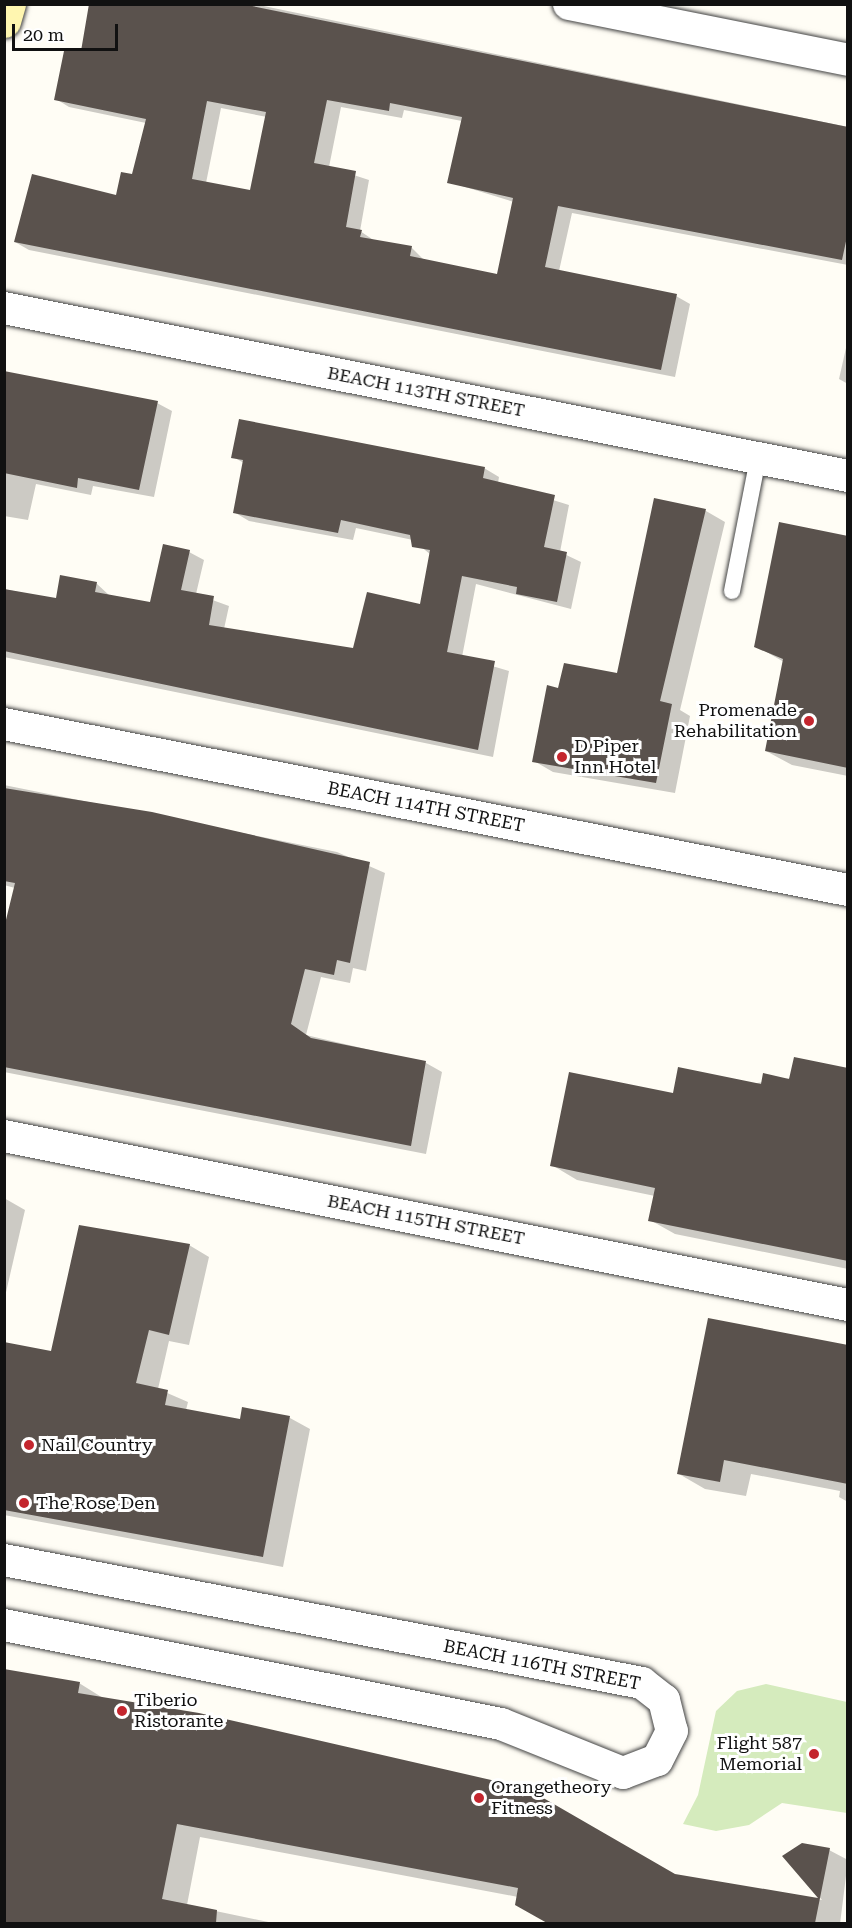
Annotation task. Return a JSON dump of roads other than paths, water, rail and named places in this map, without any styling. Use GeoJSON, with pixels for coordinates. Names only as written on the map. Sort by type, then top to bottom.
{"type":"FeatureCollection","features":[{"type":"Feature","properties":{"kind":"street"},"geometry":{"type":"LineString","coordinates":[[4,21],[9,4]]}},
{"type":"Feature","properties":{"kind":"street"},"geometry":{"type":"LineString","coordinates":[[569,4],[848,60]]}},
{"type":"Feature","properties":{"kind":"street","name":"BEACH 113TH STREET"},"geometry":{"type":"LineString","coordinates":[[4,308],[848,476]]}},
{"type":"Feature","properties":{"kind":"street","name":"BEACH 114TH STREET"},"geometry":{"type":"LineString","coordinates":[[4,724],[848,890]]}},
{"type":"Feature","properties":{"kind":"street","name":"BEACH 115TH STREET"},"geometry":{"type":"LineString","coordinates":[[4,1136],[848,1305]]}},
{"type":"Feature","properties":{"kind":"street","name":"BEACH 116TH STREET"},"geometry":{"type":"LineString","coordinates":[[4,1560],[642,1683],[664,1700],[672,1731],[657,1760],[623,1773],[501,1724],[4,1625]]}},
{"type":"Feature","properties":{"kind":"lane"},"geometry":{"type":"LineString","coordinates":[[732,591],[758,458]]}},
{"type":"Feature","properties":{"kind":"place","name":"Promenade Rehabilitation"},"geometry":{"type":"Point","coordinates":[809,721]}},
{"type":"Feature","properties":{"kind":"place","name":"D Piper Inn Hotel"},"geometry":{"type":"Point","coordinates":[562,757]}},
{"type":"Feature","properties":{"kind":"place","name":"Nail Country"},"geometry":{"type":"Point","coordinates":[29,1445]}},
{"type":"Feature","properties":{"kind":"place","name":"The Rose Den"},"geometry":{"type":"Point","coordinates":[24,1503]}},
{"type":"Feature","properties":{"kind":"place","name":"Tiberio Ristorante"},"geometry":{"type":"Point","coordinates":[122,1711]}},
{"type":"Feature","properties":{"kind":"place","name":"Flight 587 Memorial"},"geometry":{"type":"Point","coordinates":[814,1754]}},
{"type":"Feature","properties":{"kind":"place","name":"Orangetheory Fitness"},"geometry":{"type":"Point","coordinates":[479,1798]}}]}
